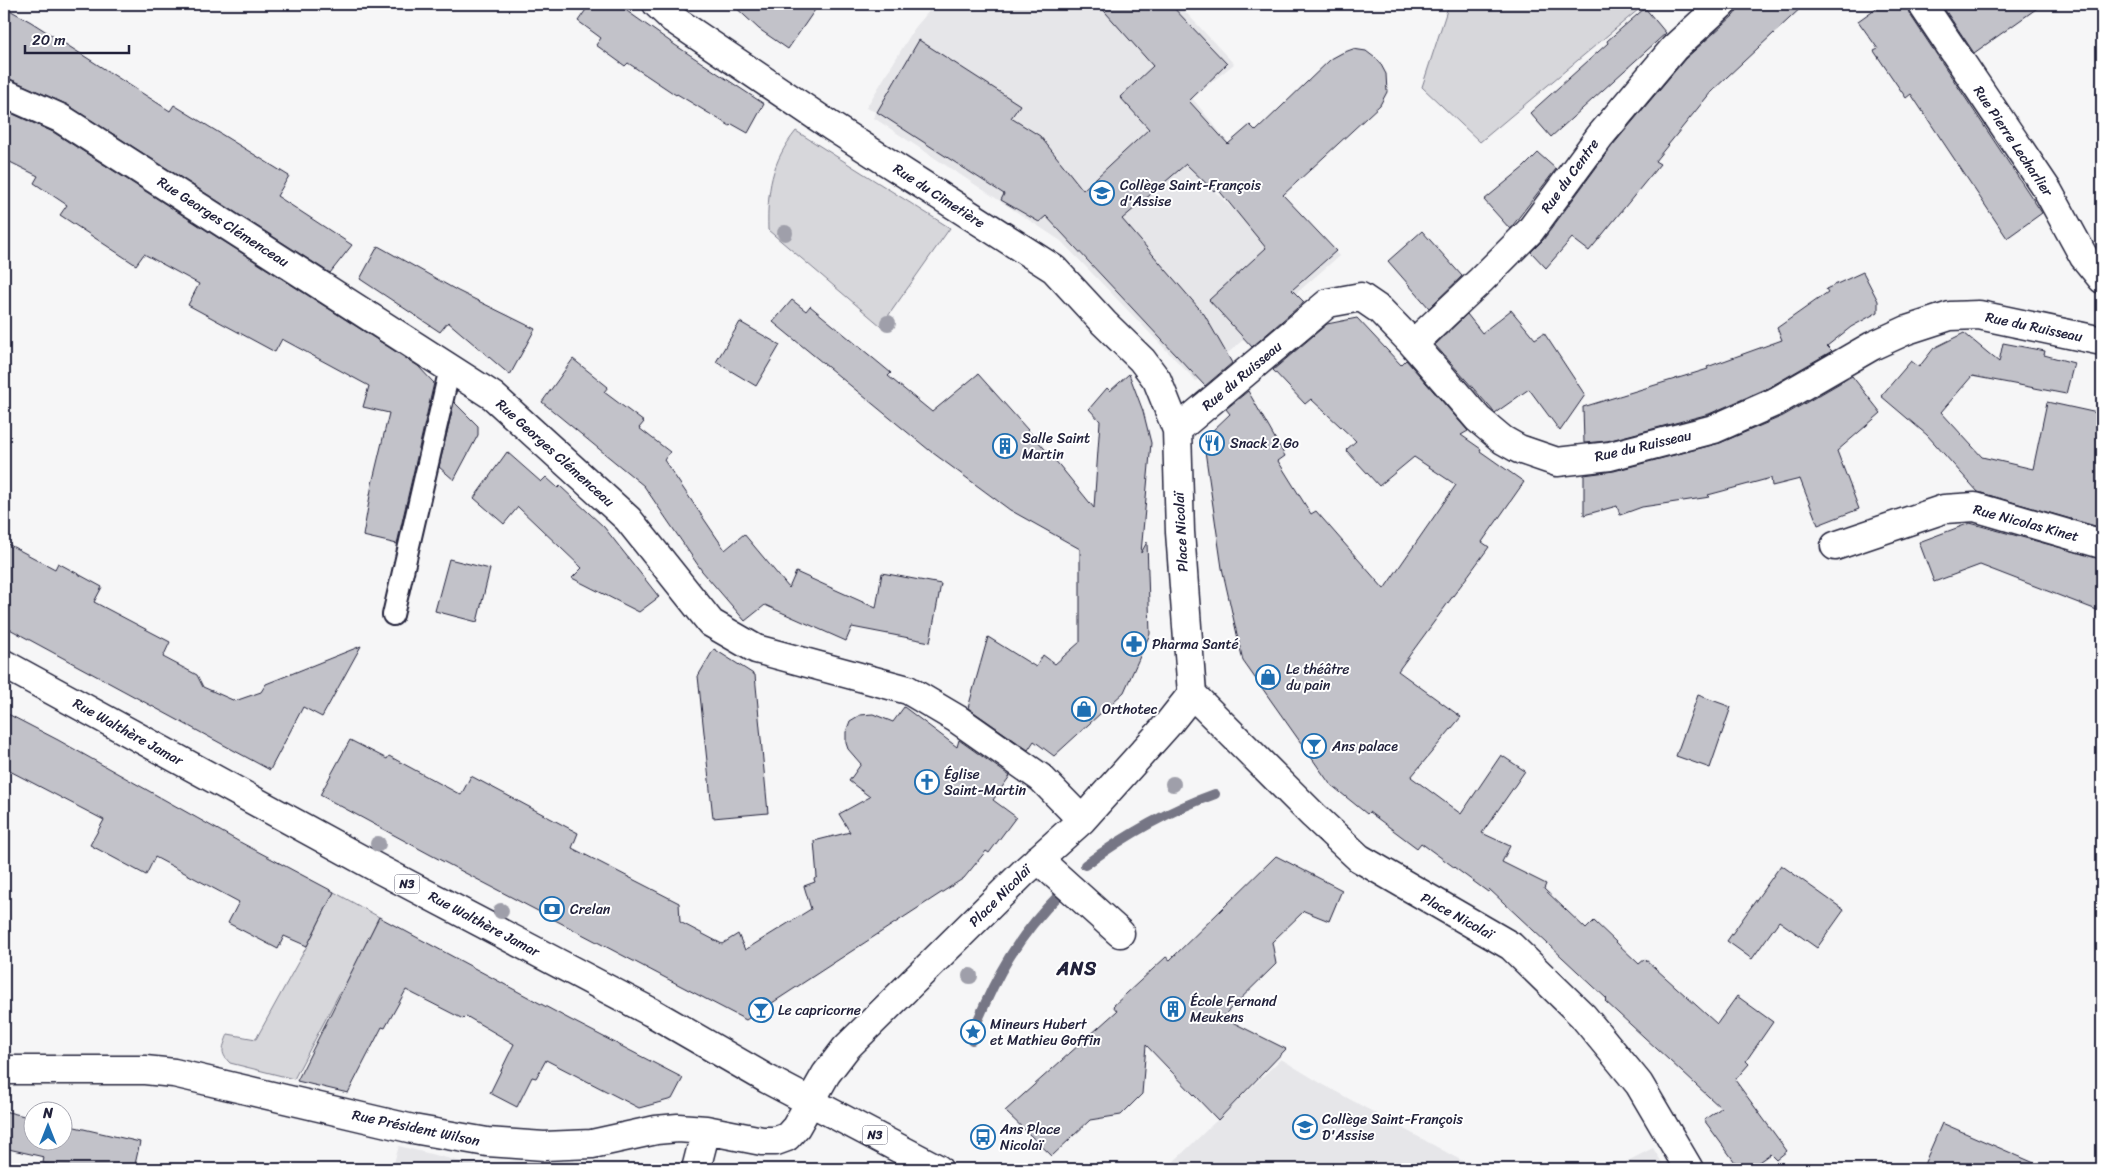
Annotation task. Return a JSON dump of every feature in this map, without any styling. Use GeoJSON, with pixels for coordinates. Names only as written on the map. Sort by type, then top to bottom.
{"type":"FeatureCollection","features":[{"type":"Feature","properties":{"kind":"street","name":"Rue du Cimetière"},"geometry":{"type":"LineString","coordinates":[[657,4],[673,20],[1054,270],[1104,324],[1142,360],[1157,380],[1177,430]]}},
{"type":"Feature","properties":{"kind":"street","name":"Rue du Centre"},"geometry":{"type":"LineString","coordinates":[[1413,344],[1530,231],[1600,136],[1662,62],[1674,48],[1722,4]]}},
{"type":"Feature","properties":{"kind":"street","name":"Rue Pierre Lecharlier"},"geometry":{"type":"LineString","coordinates":[[1922,4],[2048,191],[2084,257],[2102,279]]}},
{"type":"Feature","properties":{"kind":"street","name":"Rue Georges Clémenceau"},"geometry":{"type":"LineString","coordinates":[[4,93],[60,118],[493,396],[628,520],[711,623],[756,649],[908,690],[957,719],[1041,778],[1082,820]]}},
{"type":"Feature","properties":{"kind":"street","name":"Rue du Ruisseau"},"geometry":{"type":"LineString","coordinates":[[1177,430],[1328,303],[1361,297],[1380,310],[1413,344],[1478,419],[1502,440],[1519,449],[1557,462],[1610,456],[1714,429],[1775,402],[1872,346],[1907,330],[1950,316],[1979,316],[2102,341]]}},
{"type":"Feature","properties":{"kind":"street","name":"Place Nicolaï"},"geometry":{"type":"LineString","coordinates":[[1177,430],[1180,532],[1192,694],[1312,815],[1359,858],[1511,946],[1583,1016],[1639,1084],[1685,1163]]}},
{"type":"Feature","properties":{"kind":"street","name":"Rue Nicolas Kinet"},"geometry":{"type":"LineString","coordinates":[[1835,546],[1944,509],[1975,507],[2102,544]]}},
{"type":"Feature","properties":{"kind":"street","name":"Rue Walthère Jamar"},"geometry":{"type":"LineString","coordinates":[[4,664],[379,870],[651,1012],[767,1079],[938,1169]]}},
{"type":"Feature","properties":{"kind":"street","name":"Place Nicolaï"},"geometry":{"type":"LineString","coordinates":[[811,1102],[826,1074],[846,1048],[1038,858],[1082,820],[1169,724],[1192,694]]}},
{"type":"Feature","properties":{"kind":"street"},"geometry":{"type":"LineString","coordinates":[[1038,858],[1120,933]]}},
{"type":"Feature","properties":{"kind":"street","name":"Rue Président Wilson"},"geometry":{"type":"LineString","coordinates":[[4,1070],[145,1070],[174,1074],[455,1138],[516,1145],[592,1144],[656,1130],[678,1128],[706,1130],[762,1141],[776,1141],[787,1137],[796,1128],[811,1102]]}},
{"type":"Feature","properties":{"kind":"street"},"geometry":{"type":"LineString","coordinates":[[696,1169],[706,1130]]}},
{"type":"Feature","properties":{"kind":"lane"},"geometry":{"type":"LineString","coordinates":[[393,615],[450,368]]}},
{"type":"Feature","properties":{"kind":"lane"},"geometry":{"type":"LineString","coordinates":[[1685,1163],[1706,1169]]}},
{"type":"Feature","properties":{"kind":"shaded area","name":"Collège Saint-François d'Assise"},"geometry":{"type":"Polygon","coordinates":[[[935,4],[1178,4],[1234,64],[1192,98],[1235,151],[1214,191],[1235,211],[1247,198],[1261,216],[1283,195],[1339,256],[1196,381],[1061,241],[874,118],[876,112],[866,108],[914,29],[935,4]]]}},
{"type":"Feature","properties":{"kind":"shaded area"},"geometry":{"type":"Polygon","coordinates":[[[1449,4],[1645,4],[1480,142],[1422,87],[1449,4]]]}},
{"type":"Feature","properties":{"kind":"shaded area"},"geometry":{"type":"Polygon","coordinates":[[[796,131],[950,228],[881,326],[768,230],[768,202],[772,178],[781,154],[796,131]]]}},
{"type":"Feature","properties":{"kind":"shaded area"},"geometry":{"type":"Polygon","coordinates":[[[334,892],[379,917],[356,964],[361,1001],[340,992],[294,1079],[230,1063],[223,1053],[228,1034],[256,1039],[334,892]]]}},
{"type":"Feature","properties":{"kind":"shaded area","name":"Collège Saint-François D'Assise"},"geometry":{"type":"Polygon","coordinates":[[[1281,1059],[1322,1084],[1477,1169],[1166,1169],[1281,1059]]]}},
{"type":"Feature","properties":{"kind":"shaded area"},"geometry":{"type":"Polygon","coordinates":[[[399,1146],[479,1166],[557,1169],[392,1169],[399,1146]]]}},
{"type":"Feature","properties":{"kind":"shaded area"},"geometry":{"type":"Polygon","coordinates":[[[1653,1148],[1666,1169],[1612,1169],[1653,1148]]]}},
{"type":"Feature","properties":{"kind":"building"},"geometry":{"type":"Polygon","coordinates":[[[590,4],[617,4],[764,104],[748,133],[732,124],[730,126],[676,95],[628,63],[625,66],[596,45],[601,38],[578,21],[590,4]]]}},
{"type":"Feature","properties":{"kind":"building"},"geometry":{"type":"Polygon","coordinates":[[[732,4],[819,4],[788,49],[759,29],[732,4]]]}},
{"type":"Feature","properties":{"kind":"building"},"geometry":{"type":"Polygon","coordinates":[[[1098,4],[1170,4],[1227,64],[1189,101],[1228,144],[1250,125],[1256,131],[1331,59],[1342,53],[1353,49],[1366,51],[1379,61],[1386,74],[1387,92],[1380,105],[1283,195],[1336,251],[1292,290],[1304,302],[1252,347],[1209,300],[1266,248],[1217,188],[1214,191],[1186,164],[1122,219],[1204,314],[1232,363],[1205,386],[1046,216],[1039,222],[1001,200],[1004,194],[877,112],[919,40],[1020,105],[1011,118],[1040,136],[1083,190],[1149,129],[1120,97],[1153,66],[1098,4]]]}},
{"type":"Feature","properties":{"kind":"building"},"geometry":{"type":"Polygon","coordinates":[[[1742,4],[1805,4],[1711,92],[1655,161],[1660,164],[1589,251],[1572,238],[1546,268],[1531,252],[1543,240],[1612,146],[1685,59],[1733,16],[1742,4]]]}},
{"type":"Feature","properties":{"kind":"building"},"geometry":{"type":"Polygon","coordinates":[[[1882,4],[1907,4],[1909,13],[2042,213],[2007,238],[1911,94],[1906,98],[1874,51],[1878,49],[1858,21],[1882,4]]]}},
{"type":"Feature","properties":{"kind":"building"},"geometry":{"type":"Polygon","coordinates":[[[1941,4],[2043,4],[1974,53],[1941,4]]]}},
{"type":"Feature","properties":{"kind":"building"},"geometry":{"type":"Polygon","coordinates":[[[4,7],[31,22],[170,111],[174,105],[289,176],[277,196],[352,245],[330,273],[68,105],[4,78],[4,7]]]}},
{"type":"Feature","properties":{"kind":"building"},"geometry":{"type":"Polygon","coordinates":[[[1645,8],[1666,33],[1551,137],[1530,113],[1645,8]]]}},
{"type":"Feature","properties":{"kind":"building"},"geometry":{"type":"Polygon","coordinates":[[[4,110],[53,132],[418,366],[434,383],[397,544],[363,536],[372,484],[389,413],[363,407],[369,386],[282,339],[275,352],[188,305],[199,284],[144,254],[136,265],[60,215],[67,205],[34,183],[38,176],[4,159],[4,110]]]}},
{"type":"Feature","properties":{"kind":"building"},"geometry":{"type":"Polygon","coordinates":[[[1538,153],[1556,169],[1510,229],[1484,200],[1538,153]]]}},
{"type":"Feature","properties":{"kind":"building"},"geometry":{"type":"Polygon","coordinates":[[[1422,231],[1462,276],[1429,308],[1388,261],[1422,231]]]}},
{"type":"Feature","properties":{"kind":"building"},"geometry":{"type":"Polygon","coordinates":[[[378,246],[458,291],[535,329],[510,375],[448,322],[440,332],[360,279],[378,246]]]}},
{"type":"Feature","properties":{"kind":"building"},"geometry":{"type":"Polygon","coordinates":[[[1863,272],[1878,301],[1878,312],[1851,327],[1827,346],[1832,351],[1768,388],[1709,414],[1607,441],[1584,443],[1583,407],[1708,369],[1707,367],[1782,340],[1777,328],[1828,292],[1826,289],[1863,272]]]}},
{"type":"Feature","properties":{"kind":"building"},"geometry":{"type":"Polygon","coordinates":[[[792,300],[806,311],[810,306],[891,373],[888,376],[932,412],[978,374],[1060,466],[1094,508],[1100,421],[1089,409],[1107,388],[1110,391],[1129,374],[1143,411],[1151,443],[1141,553],[1147,542],[1150,634],[1124,692],[1054,756],[1034,741],[1028,750],[968,708],[988,637],[1036,667],[1043,655],[1055,664],[1080,642],[1080,549],[1010,510],[929,450],[773,322],[792,300]]]}},
{"type":"Feature","properties":{"kind":"building"},"geometry":{"type":"Polygon","coordinates":[[[1511,310],[1535,339],[1544,333],[1585,395],[1560,431],[1529,389],[1495,413],[1435,345],[1467,314],[1482,333],[1511,310]]]}},
{"type":"Feature","properties":{"kind":"building"},"geometry":{"type":"Polygon","coordinates":[[[1357,318],[1401,365],[1406,360],[1468,431],[1461,435],[1524,482],[1482,542],[1489,547],[1398,671],[1461,717],[1411,777],[1461,814],[1501,755],[1525,771],[1482,833],[1510,846],[1502,862],[1546,884],[1544,889],[1586,929],[1594,921],[1639,964],[1645,959],[1717,1024],[1737,996],[1773,1022],[1746,1061],[1749,1064],[1735,1080],[1787,1151],[1776,1160],[1770,1154],[1749,1169],[1740,1169],[1704,1120],[1721,1108],[1605,1001],[1607,999],[1489,889],[1488,892],[1421,843],[1417,848],[1369,812],[1367,814],[1330,784],[1243,661],[1222,568],[1204,444],[1210,433],[1230,414],[1226,409],[1248,391],[1285,456],[1278,461],[1311,514],[1316,511],[1384,589],[1456,485],[1414,457],[1379,486],[1346,450],[1356,441],[1311,399],[1305,404],[1273,370],[1327,324],[1357,318]]]}},
{"type":"Feature","properties":{"kind":"building"},"geometry":{"type":"Polygon","coordinates":[[[740,322],[780,345],[756,386],[716,362],[740,322]]]}},
{"type":"Feature","properties":{"kind":"building"},"geometry":{"type":"Polygon","coordinates":[[[1964,333],[1999,362],[2003,343],[2045,351],[2044,355],[2074,363],[2066,394],[1972,376],[1941,412],[1982,457],[2033,469],[2047,402],[2102,414],[2102,528],[1978,492],[1927,435],[1881,396],[1911,361],[1919,367],[1934,348],[1964,333]]]}},
{"type":"Feature","properties":{"kind":"building"},"geometry":{"type":"Polygon","coordinates":[[[573,359],[608,387],[604,392],[644,422],[639,428],[670,452],[664,460],[725,550],[744,534],[789,588],[796,572],[876,608],[882,573],[941,584],[930,642],[852,627],[846,641],[765,605],[745,621],[702,571],[644,486],[542,402],[573,359]]]}},
{"type":"Feature","properties":{"kind":"building"},"geometry":{"type":"Polygon","coordinates":[[[1852,376],[1881,413],[1837,451],[1859,509],[1818,525],[1800,479],[1772,486],[1771,478],[1708,495],[1710,497],[1642,507],[1620,515],[1617,506],[1584,515],[1584,475],[1614,471],[1720,443],[1783,416],[1852,376]]]}},
{"type":"Feature","properties":{"kind":"building"},"geometry":{"type":"Polygon","coordinates":[[[454,402],[478,426],[478,435],[454,480],[439,467],[454,402]]]}},
{"type":"Feature","properties":{"kind":"building"},"geometry":{"type":"Polygon","coordinates":[[[507,452],[541,482],[546,477],[558,488],[560,486],[604,527],[659,597],[639,612],[572,578],[582,568],[518,507],[504,524],[474,498],[507,452]]]}},
{"type":"Feature","properties":{"kind":"building"},"geometry":{"type":"Polygon","coordinates":[[[1970,523],[2102,559],[2102,612],[1980,565],[1934,582],[1919,542],[1970,523]]]}},
{"type":"Feature","properties":{"kind":"building"},"geometry":{"type":"Polygon","coordinates":[[[4,542],[55,569],[58,563],[102,587],[94,602],[170,642],[163,657],[197,675],[203,687],[235,701],[261,692],[266,684],[361,646],[322,717],[303,707],[270,770],[4,626],[4,542]]]}},
{"type":"Feature","properties":{"kind":"building"},"geometry":{"type":"Polygon","coordinates":[[[449,559],[490,569],[477,622],[435,611],[449,559]]]}},
{"type":"Feature","properties":{"kind":"building"},"geometry":{"type":"Polygon","coordinates":[[[714,649],[755,675],[768,813],[713,818],[698,676],[714,649]]]}},
{"type":"Feature","properties":{"kind":"building"},"geometry":{"type":"Polygon","coordinates":[[[1698,695],[1731,707],[1710,768],[1676,756],[1698,695]]]}},
{"type":"Feature","properties":{"kind":"building"},"geometry":{"type":"Polygon","coordinates":[[[904,707],[957,747],[959,740],[1010,776],[993,800],[1016,817],[989,853],[986,851],[964,878],[746,1020],[320,795],[350,740],[387,759],[389,756],[461,795],[471,776],[578,833],[572,848],[679,903],[680,922],[722,944],[738,934],[745,950],[811,909],[804,886],[815,882],[814,879],[817,877],[814,841],[850,832],[839,814],[870,797],[849,781],[861,764],[848,749],[846,743],[846,732],[850,721],[860,715],[873,714],[893,722],[904,707]]]}},
{"type":"Feature","properties":{"kind":"building"},"geometry":{"type":"Polygon","coordinates":[[[4,712],[334,892],[307,946],[284,936],[278,949],[228,923],[239,902],[155,857],[146,875],[90,845],[104,820],[4,768],[4,712]]]}},
{"type":"Feature","properties":{"kind":"building","name":"École Fernand Meukens"},"geometry":{"type":"Polygon","coordinates":[[[1276,856],[1342,890],[1329,921],[1304,911],[1272,942],[1276,964],[1222,1017],[1286,1049],[1218,1120],[1146,1045],[1142,1094],[1121,1115],[1090,1120],[1052,1156],[1005,1111],[1117,1011],[1113,1006],[1166,957],[1170,960],[1276,856]]]}},
{"type":"Feature","properties":{"kind":"building"},"geometry":{"type":"Polygon","coordinates":[[[1781,865],[1844,910],[1817,948],[1779,921],[1752,959],[1727,941],[1781,865]]]}},
{"type":"Feature","properties":{"kind":"building"},"geometry":{"type":"Polygon","coordinates":[[[379,917],[683,1078],[672,1099],[639,1108],[546,1060],[536,1078],[532,1077],[517,1107],[490,1093],[514,1044],[466,1016],[463,1019],[406,990],[385,1028],[382,1027],[348,1093],[297,1081],[379,917]]]}},
{"type":"Feature","properties":{"kind":"building"},"geometry":{"type":"Polygon","coordinates":[[[4,1111],[22,1116],[22,1150],[72,1150],[72,1126],[140,1142],[134,1169],[73,1169],[43,1163],[44,1157],[4,1148],[4,1111]]]}},
{"type":"Feature","properties":{"kind":"building"},"geometry":{"type":"Polygon","coordinates":[[[1942,1123],[2048,1169],[1922,1169],[1942,1123]]]}},
{"type":"Feature","properties":{"kind":"waterway"},"geometry":{"type":"LineString","coordinates":[[1085,865],[1147,825],[1180,808],[1215,794]]}},
{"type":"Feature","properties":{"kind":"waterway"},"geometry":{"type":"LineString","coordinates":[[972,1040],[973,1032],[990,992],[1009,958],[1032,925],[1061,893]]}},
{"type":"Feature","properties":{"kind":"place","name":"Collège Saint-François d'Assise"},"geometry":{"type":"Point","coordinates":[1102,193]}},
{"type":"Feature","properties":{"kind":"place","name":"Snack 2 Go"},"geometry":{"type":"Point","coordinates":[1212,443]}},
{"type":"Feature","properties":{"kind":"place","name":"Salle Saint Martin"},"geometry":{"type":"Point","coordinates":[1005,446]}},
{"type":"Feature","properties":{"kind":"place","name":"Pharma Santé"},"geometry":{"type":"Point","coordinates":[1134,644]}},
{"type":"Feature","properties":{"kind":"place","name":"Le théâtre du pain"},"geometry":{"type":"Point","coordinates":[1268,677]}},
{"type":"Feature","properties":{"kind":"place","name":"Orthotec"},"geometry":{"type":"Point","coordinates":[1084,709]}},
{"type":"Feature","properties":{"kind":"place","name":"Ans palace"},"geometry":{"type":"Point","coordinates":[1314,746]}},
{"type":"Feature","properties":{"kind":"place","name":"Église Saint-Martin"},"geometry":{"type":"Point","coordinates":[927,782]}},
{"type":"Feature","properties":{"kind":"place","name":"Crelan"},"geometry":{"type":"Point","coordinates":[552,909]}},
{"type":"Feature","properties":{"kind":"place","name":"École Fernand Meukens"},"geometry":{"type":"Point","coordinates":[1173,1009]}},
{"type":"Feature","properties":{"kind":"place","name":"Le capricorne"},"geometry":{"type":"Point","coordinates":[761,1010]}},
{"type":"Feature","properties":{"kind":"place","name":"Mineurs Hubert et Mathieu Goffin"},"geometry":{"type":"Point","coordinates":[973,1032]}},
{"type":"Feature","properties":{"kind":"place","name":"Collège Saint-François D'Assise"},"geometry":{"type":"Point","coordinates":[1305,1127]}},
{"type":"Feature","properties":{"kind":"place","name":"Ans Place Nicolaï"},"geometry":{"type":"Point","coordinates":[983,1137]}},
{"type":"Feature","properties":{"kind":"district","name":"ANS"},"geometry":{"type":"Point","coordinates":[1077,968]}}]}
